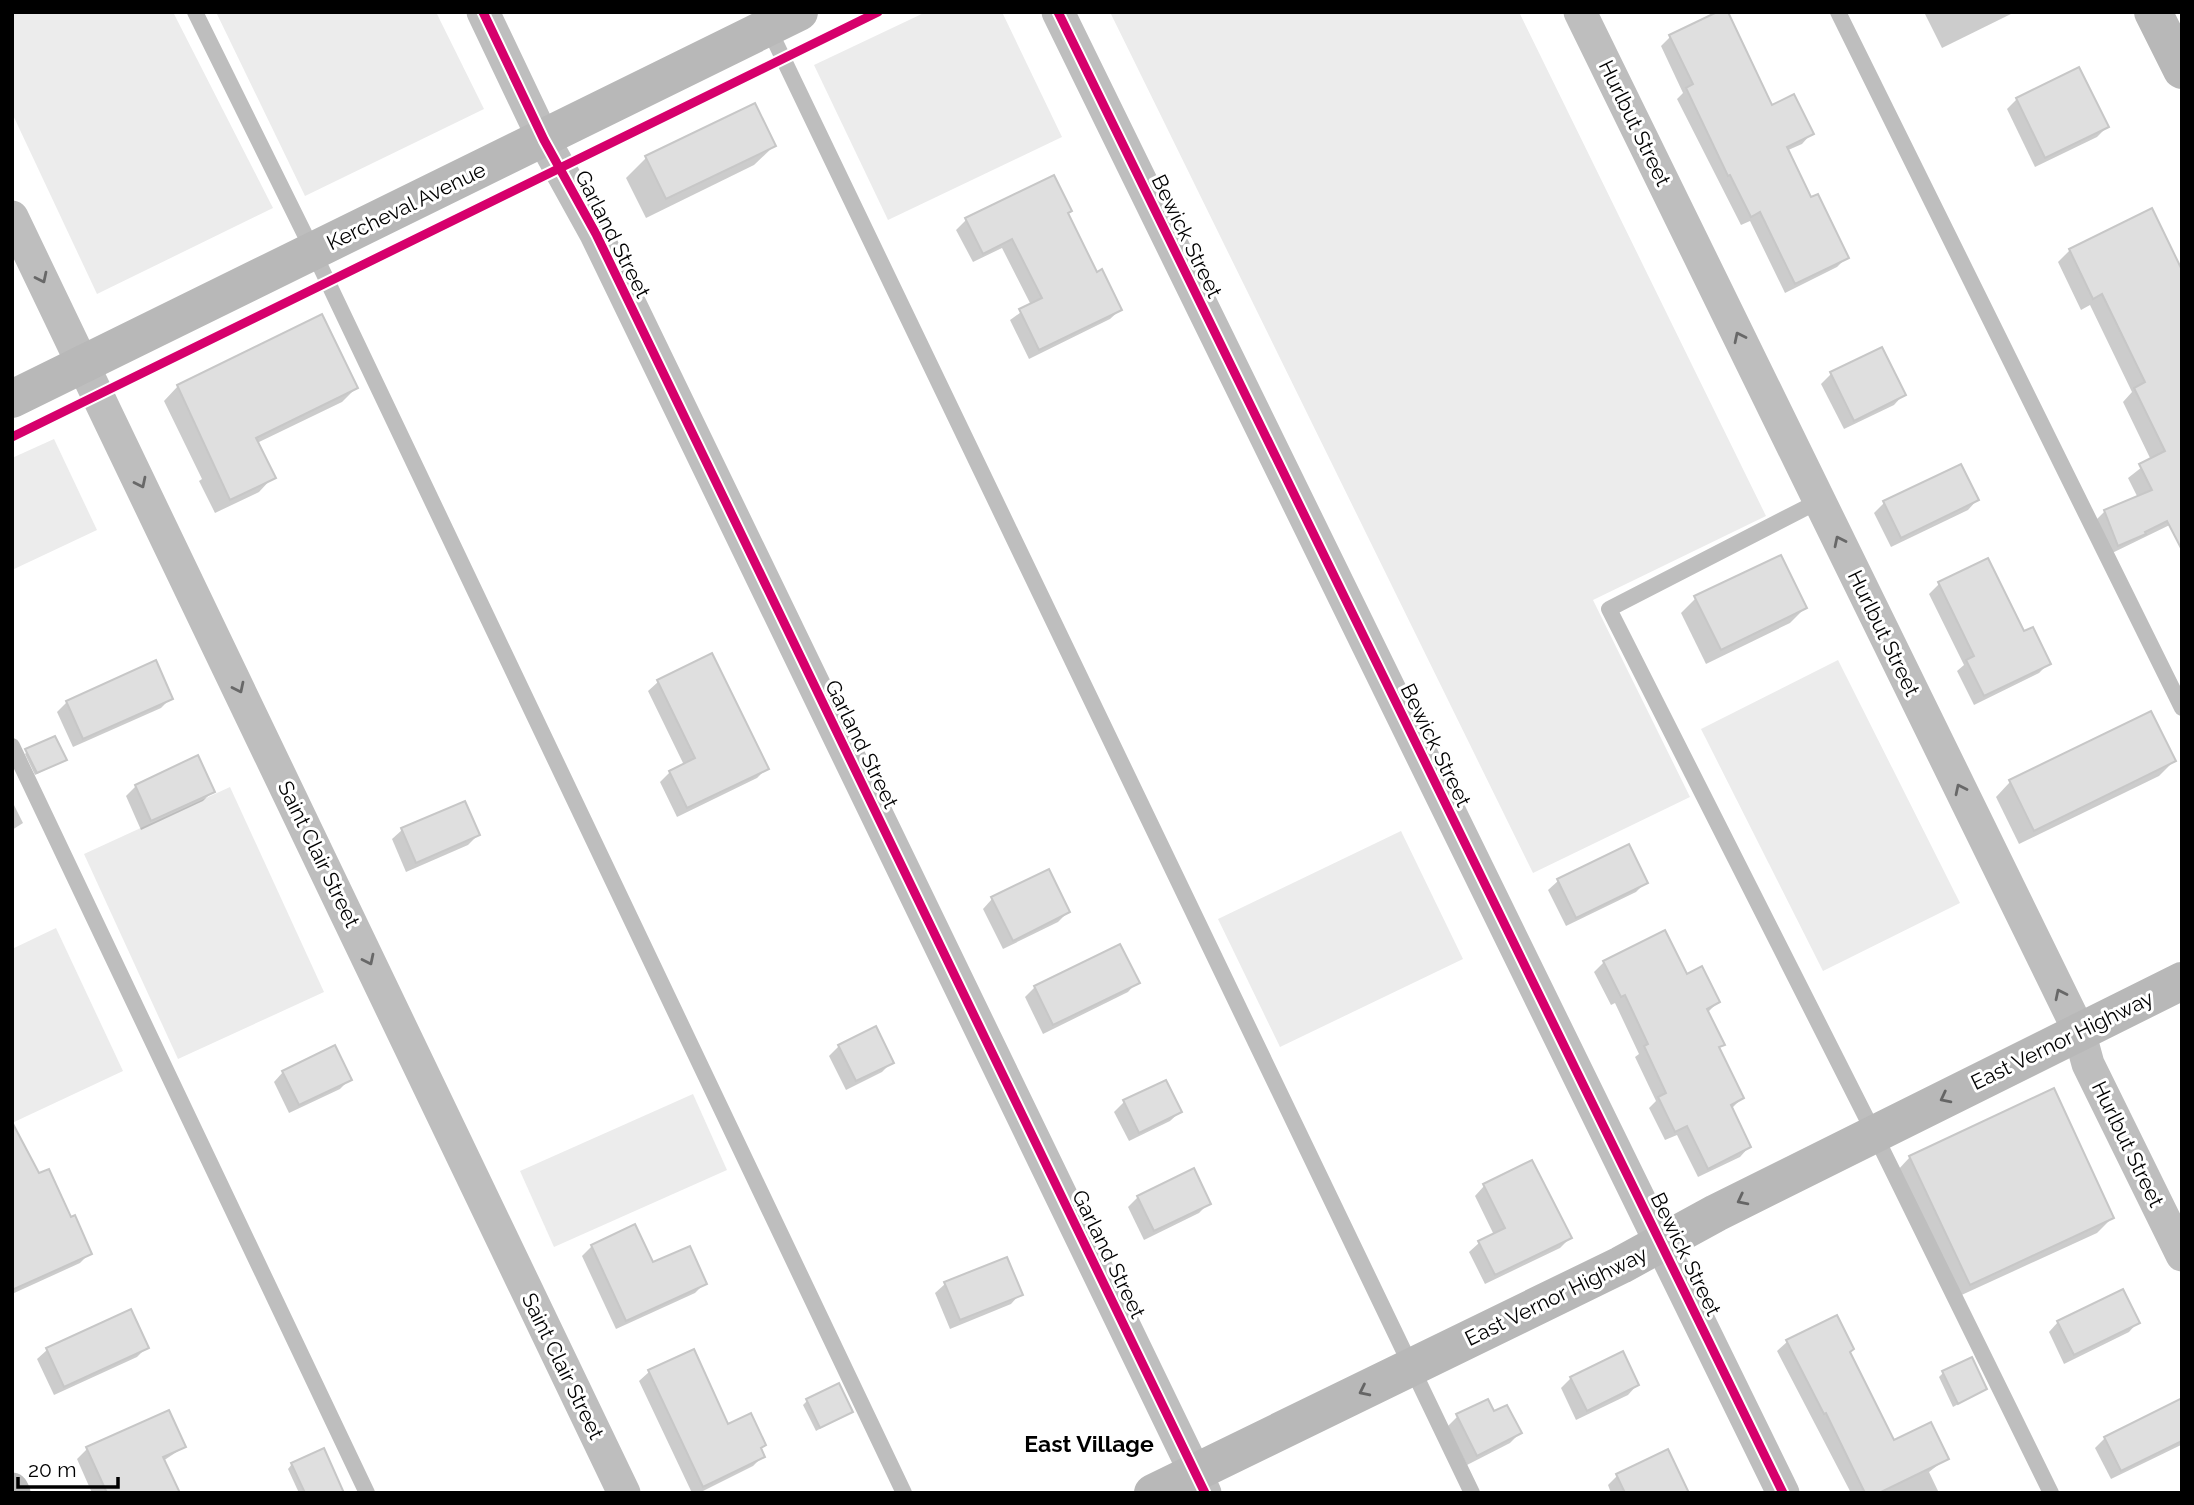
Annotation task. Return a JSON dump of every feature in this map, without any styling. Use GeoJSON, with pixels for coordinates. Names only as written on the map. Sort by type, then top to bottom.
{"type":"FeatureCollection","features":[{"type":"Feature","properties":{"kind":"street","name":"Garland Street"},"geometry":{"type":"LineString","coordinates":[[483,12],[544,140],[602,246],[1200,1483]]}},
{"type":"Feature","properties":{"kind":"street","name":"Bewick Street"},"geometry":{"type":"LineString","coordinates":[[1058,12],[1783,1493]]}},
{"type":"Feature","properties":{"kind":"street","name":"Hurlbut Street"},"geometry":{"type":"LineString","coordinates":[[1580,12],[2078,1031],[2088,1064],[2182,1255]]}},
{"type":"Feature","properties":{"kind":"street"},"geometry":{"type":"LineString","coordinates":[[2154,12],[2182,70]]}},
{"type":"Feature","properties":{"kind":"street","name":"Kercheval Avenue"},"geometry":{"type":"LineString","coordinates":[[12,399],[544,140],[776,17]]}},
{"type":"Feature","properties":{"kind":"street","name":"Saint Clair Street"},"geometry":{"type":"LineString","coordinates":[[12,216],[624,1493]]}},
{"type":"Feature","properties":{"kind":"street","name":"East Vernor Highway"},"geometry":{"type":"LineString","coordinates":[[1153,1493],[1200,1483],[1411,1368],[1874,1133],[2182,981]]}},
{"type":"Feature","properties":{"kind":"lane"},"geometry":{"type":"LineString","coordinates":[[195,12],[313,251],[904,1493]]}},
{"type":"Feature","properties":{"kind":"lane"},"geometry":{"type":"LineString","coordinates":[[1839,12],[2182,708]]}},
{"type":"Feature","properties":{"kind":"lane"},"geometry":{"type":"LineString","coordinates":[[776,17],[1472,1493]]}},
{"type":"Feature","properties":{"kind":"lane"},"geometry":{"type":"LineString","coordinates":[[1819,501],[1609,609],[1874,1133],[2050,1493]]}},
{"type":"Feature","properties":{"kind":"lane"},"geometry":{"type":"LineString","coordinates":[[12,746],[367,1493]]}},
{"type":"Feature","properties":{"kind":"shaded area"},"geometry":{"type":"Polygon","coordinates":[[[12,12],[173,12],[273,208],[97,294],[12,113],[12,12]]]}},
{"type":"Feature","properties":{"kind":"shaded area"},"geometry":{"type":"Polygon","coordinates":[[[216,12],[436,12],[484,109],[305,196],[216,12]]]}},
{"type":"Feature","properties":{"kind":"shaded area"},"geometry":{"type":"Polygon","coordinates":[[[926,12],[1002,12],[1062,137],[888,220],[814,65],[926,12]]]}},
{"type":"Feature","properties":{"kind":"shaded area"},"geometry":{"type":"Polygon","coordinates":[[[1110,12],[1519,12],[1766,516],[1593,600],[1690,797],[1533,873],[1110,12]]]}},
{"type":"Feature","properties":{"kind":"shaded area"},"geometry":{"type":"Polygon","coordinates":[[[54,439],[97,530],[12,570],[12,458],[54,439]]]}},
{"type":"Feature","properties":{"kind":"shaded area"},"geometry":{"type":"Polygon","coordinates":[[[1838,660],[1960,903],[1823,971],[1701,729],[1838,660]]]}},
{"type":"Feature","properties":{"kind":"shaded area"},"geometry":{"type":"Polygon","coordinates":[[[230,787],[324,992],[178,1059],[84,854],[230,787]]]}},
{"type":"Feature","properties":{"kind":"shaded area"},"geometry":{"type":"Polygon","coordinates":[[[1401,831],[1463,959],[1280,1047],[1218,919],[1401,831]]]}},
{"type":"Feature","properties":{"kind":"shaded area"},"geometry":{"type":"Polygon","coordinates":[[[56,928],[123,1071],[12,1123],[12,949],[56,928]]]}},
{"type":"Feature","properties":{"kind":"shaded area"},"geometry":{"type":"Polygon","coordinates":[[[693,1094],[727,1170],[554,1247],[520,1171],[693,1094]]]}},
{"type":"Feature","properties":{"kind":"building"},"geometry":{"type":"Polygon","coordinates":[[[1717,12],[1728,12],[1772,105],[1794,94],[1814,134],[1787,147],[1811,197],[1818,194],[1849,258],[1795,284],[1760,212],[1751,217],[1730,175],[1728,176],[1686,88],[1693,84],[1669,35],[1717,12]]]}},
{"type":"Feature","properties":{"kind":"building"},"geometry":{"type":"Polygon","coordinates":[[[2079,67],[2109,127],[2045,158],[2016,98],[2079,67]]]}},
{"type":"Feature","properties":{"kind":"building"},"geometry":{"type":"Polygon","coordinates":[[[755,103],[776,146],[666,199],[645,156],[755,103]]]}},
{"type":"Feature","properties":{"kind":"building"},"geometry":{"type":"Polygon","coordinates":[[[1054,175],[1072,211],[1068,213],[1097,272],[1102,269],[1122,310],[1039,350],[1019,309],[1042,298],[1012,239],[983,254],[965,218],[1054,175]]]}},
{"type":"Feature","properties":{"kind":"building"},"geometry":{"type":"Polygon","coordinates":[[[2152,208],[2182,270],[2182,550],[2167,521],[2118,546],[2104,510],[2152,490],[2139,464],[2165,451],[2134,388],[2145,382],[2102,294],[2093,299],[2069,249],[2152,208]]]}},
{"type":"Feature","properties":{"kind":"building"},"geometry":{"type":"Polygon","coordinates":[[[322,314],[358,388],[256,438],[276,478],[230,500],[177,385],[322,314]]]}},
{"type":"Feature","properties":{"kind":"building"},"geometry":{"type":"Polygon","coordinates":[[[1882,347],[1906,395],[1854,421],[1830,372],[1882,347]]]}},
{"type":"Feature","properties":{"kind":"building"},"geometry":{"type":"Polygon","coordinates":[[[1961,464],[1979,500],[1901,538],[1883,501],[1961,464]]]}},
{"type":"Feature","properties":{"kind":"building"},"geometry":{"type":"Polygon","coordinates":[[[1781,555],[1807,608],[1721,650],[1694,596],[1781,555]]]}},
{"type":"Feature","properties":{"kind":"building"},"geometry":{"type":"Polygon","coordinates":[[[1988,558],[2024,631],[2033,627],[2051,664],[1984,696],[1966,660],[1974,656],[1938,582],[1988,558]]]}},
{"type":"Feature","properties":{"kind":"building"},"geometry":{"type":"Polygon","coordinates":[[[712,653],[769,769],[687,808],[669,771],[695,758],[657,680],[712,653]]]}},
{"type":"Feature","properties":{"kind":"building"},"geometry":{"type":"Polygon","coordinates":[[[156,660],[173,699],[83,739],[66,701],[156,660]]]}},
{"type":"Feature","properties":{"kind":"building"},"geometry":{"type":"Polygon","coordinates":[[[2151,711],[2176,761],[2034,831],[2009,780],[2151,711]]]}},
{"type":"Feature","properties":{"kind":"building"},"geometry":{"type":"Polygon","coordinates":[[[55,736],[67,760],[37,773],[25,749],[55,736]]]}},
{"type":"Feature","properties":{"kind":"building"},"geometry":{"type":"Polygon","coordinates":[[[198,755],[215,792],[151,821],[135,785],[198,755]]]}},
{"type":"Feature","properties":{"kind":"building"},"geometry":{"type":"Polygon","coordinates":[[[465,801],[480,835],[416,863],[401,828],[465,801]]]}},
{"type":"Feature","properties":{"kind":"building"},"geometry":{"type":"Polygon","coordinates":[[[1629,844],[1648,883],[1576,918],[1557,879],[1629,844]]]}},
{"type":"Feature","properties":{"kind":"building"},"geometry":{"type":"Polygon","coordinates":[[[1049,869],[1070,912],[1013,941],[991,897],[1049,869]]]}},
{"type":"Feature","properties":{"kind":"building"},"geometry":{"type":"Polygon","coordinates":[[[1665,930],[1687,974],[1702,966],[1720,1002],[1707,1009],[1725,1045],[1719,1047],[1744,1098],[1731,1105],[1751,1147],[1708,1169],[1687,1126],[1675,1132],[1658,1097],[1666,1093],[1644,1046],[1648,1044],[1625,995],[1621,997],[1603,961],[1665,930]]]}},
{"type":"Feature","properties":{"kind":"building"},"geometry":{"type":"Polygon","coordinates":[[[1120,944],[1140,983],[1053,1025],[1034,986],[1120,944]]]}},
{"type":"Feature","properties":{"kind":"building"},"geometry":{"type":"Polygon","coordinates":[[[876,1026],[894,1063],[856,1081],[838,1045],[876,1026]]]}},
{"type":"Feature","properties":{"kind":"building"},"geometry":{"type":"Polygon","coordinates":[[[335,1045],[352,1080],[299,1105],[282,1071],[335,1045]]]}},
{"type":"Feature","properties":{"kind":"building"},"geometry":{"type":"Polygon","coordinates":[[[1166,1080],[1182,1112],[1139,1133],[1123,1100],[1166,1080]]]}},
{"type":"Feature","properties":{"kind":"building"},"geometry":{"type":"Polygon","coordinates":[[[2054,1088],[2114,1218],[1970,1285],[1909,1156],[2054,1088]]]}},
{"type":"Feature","properties":{"kind":"building"},"geometry":{"type":"Polygon","coordinates":[[[12,1122],[39,1173],[49,1169],[71,1217],[75,1215],[92,1254],[12,1290],[12,1122]]]}},
{"type":"Feature","properties":{"kind":"building"},"geometry":{"type":"Polygon","coordinates":[[[1532,1160],[1572,1238],[1495,1275],[1478,1241],[1505,1228],[1483,1184],[1532,1160]]]}},
{"type":"Feature","properties":{"kind":"building"},"geometry":{"type":"Polygon","coordinates":[[[1194,1168],[1211,1204],[1154,1231],[1137,1196],[1194,1168]]]}},
{"type":"Feature","properties":{"kind":"building"},"geometry":{"type":"Polygon","coordinates":[[[635,1224],[653,1262],[690,1246],[707,1284],[626,1321],[591,1245],[635,1224]]]}},
{"type":"Feature","properties":{"kind":"building"},"geometry":{"type":"Polygon","coordinates":[[[1007,1257],[1023,1295],[960,1320],[944,1282],[1007,1257]]]}},
{"type":"Feature","properties":{"kind":"building"},"geometry":{"type":"Polygon","coordinates":[[[2123,1289],[2140,1323],[2074,1355],[2057,1321],[2123,1289]]]}},
{"type":"Feature","properties":{"kind":"building"},"geometry":{"type":"Polygon","coordinates":[[[131,1309],[149,1348],[64,1387],[46,1348],[131,1309]]]}},
{"type":"Feature","properties":{"kind":"building"},"geometry":{"type":"Polygon","coordinates":[[[1837,1315],[1854,1349],[1850,1352],[1894,1440],[1931,1422],[1949,1459],[1879,1493],[1865,1493],[1786,1340],[1837,1315]]]}},
{"type":"Feature","properties":{"kind":"building"},"geometry":{"type":"Polygon","coordinates":[[[694,1349],[728,1424],[751,1413],[766,1445],[761,1448],[765,1457],[703,1487],[648,1370],[694,1349]]]}},
{"type":"Feature","properties":{"kind":"building"},"geometry":{"type":"Polygon","coordinates":[[[1623,1351],[1639,1385],[1587,1411],[1570,1377],[1623,1351]]]}},
{"type":"Feature","properties":{"kind":"building"},"geometry":{"type":"Polygon","coordinates":[[[1972,1357],[1987,1389],[1958,1404],[1942,1371],[1972,1357]]]}},
{"type":"Feature","properties":{"kind":"building"},"geometry":{"type":"Polygon","coordinates":[[[839,1383],[853,1412],[820,1428],[806,1399],[839,1383]]]}},
{"type":"Feature","properties":{"kind":"building"},"geometry":{"type":"Polygon","coordinates":[[[2182,1398],[2182,1441],[2121,1471],[2104,1437],[2182,1398]]]}},
{"type":"Feature","properties":{"kind":"building"},"geometry":{"type":"Polygon","coordinates":[[[1488,1399],[1494,1411],[1507,1405],[1522,1433],[1477,1456],[1456,1414],[1488,1399]]]}},
{"type":"Feature","properties":{"kind":"building"},"geometry":{"type":"Polygon","coordinates":[[[169,1410],[186,1447],[163,1457],[180,1493],[107,1493],[86,1447],[169,1410]]]}},
{"type":"Feature","properties":{"kind":"building"},"geometry":{"type":"Polygon","coordinates":[[[324,1448],[344,1493],[305,1493],[291,1463],[324,1448]]]}},
{"type":"Feature","properties":{"kind":"building"},"geometry":{"type":"Polygon","coordinates":[[[1668,1449],[1689,1493],[1625,1493],[1616,1474],[1668,1449]]]}},
{"type":"Feature","properties":{"kind":"cycle path"},"geometry":{"type":"LineString","coordinates":[[483,12],[544,140],[596,234],[1205,1493]]}},
{"type":"Feature","properties":{"kind":"cycle path"},"geometry":{"type":"LineString","coordinates":[[12,437],[878,12]]}},
{"type":"Feature","properties":{"kind":"cycle path"},"geometry":{"type":"LineString","coordinates":[[1058,12],[1783,1493]]}},
{"type":"Feature","properties":{"kind":"district","name":"East Village"},"geometry":{"type":"Point","coordinates":[1089,1443]}}]}
